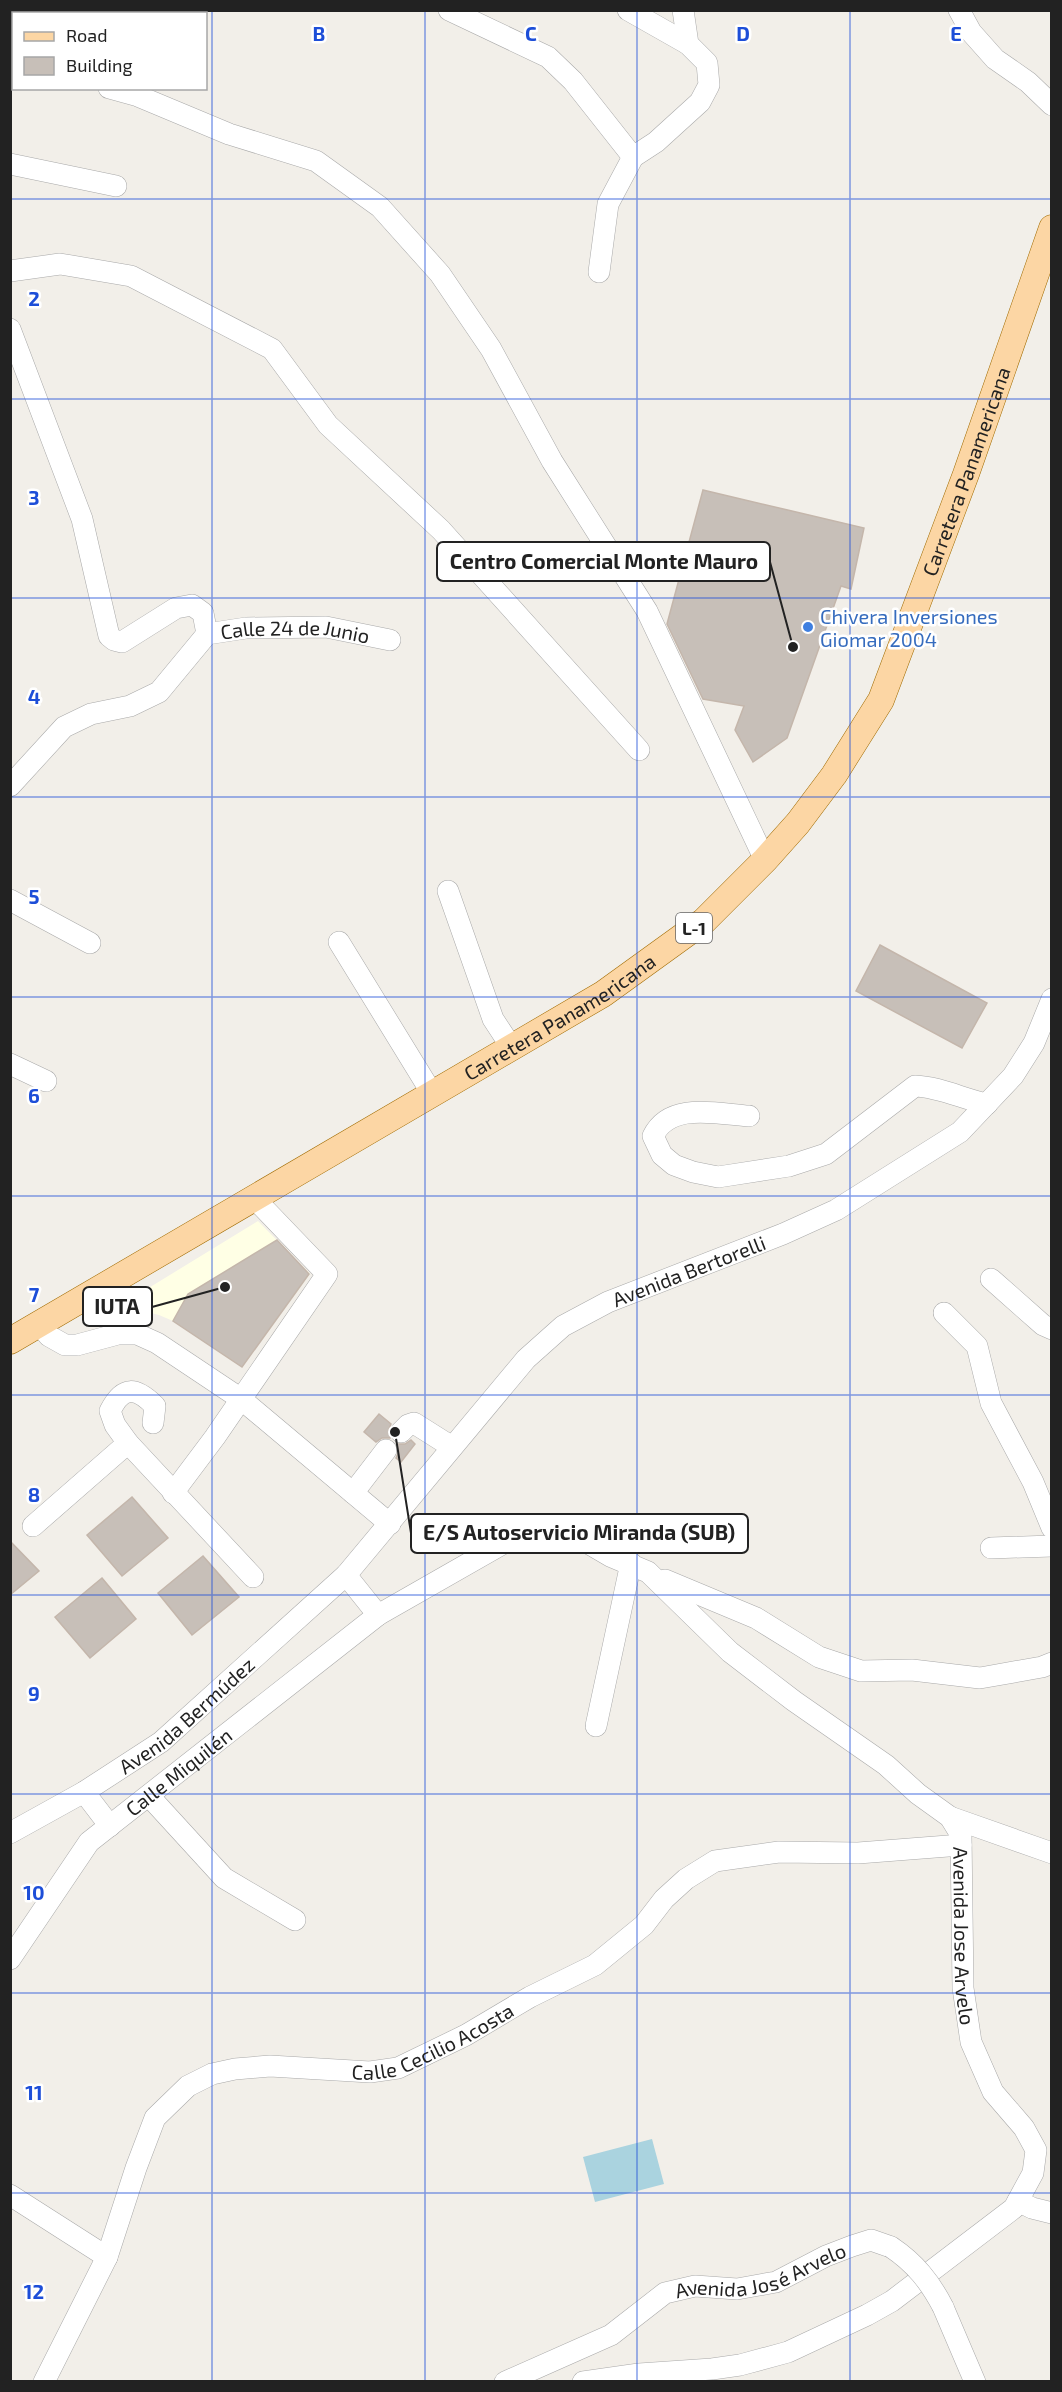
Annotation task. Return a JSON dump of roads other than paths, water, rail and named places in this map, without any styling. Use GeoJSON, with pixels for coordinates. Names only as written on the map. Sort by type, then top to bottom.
{"type":"FeatureCollection","features":[{"type":"Feature","properties":{"kind":"main road","name":"Carretera Panamericana"},"geometry":{"type":"LineString","coordinates":[[10,1341],[603,994],[704,921],[765,860],[798,823],[834,775],[881,700],[966,474],[1052,228]]}},
{"type":"Feature","properties":{"kind":"street"},"geometry":{"type":"LineString","coordinates":[[449,10],[548,57],[573,81],[633,157]]}},
{"type":"Feature","properties":{"kind":"street"},"geometry":{"type":"LineString","coordinates":[[599,272],[608,204],[633,157],[656,142],[700,102],[709,85],[707,63],[688,44],[627,10]]}},
{"type":"Feature","properties":{"kind":"street"},"geometry":{"type":"LineString","coordinates":[[683,10],[688,44]]}},
{"type":"Feature","properties":{"kind":"street"},"geometry":{"type":"LineString","coordinates":[[959,10],[971,32],[995,59],[1028,82],[1052,105]]}},
{"type":"Feature","properties":{"kind":"street"},"geometry":{"type":"LineString","coordinates":[[116,90],[138,96],[229,134],[316,161],[380,207],[440,274],[491,350],[552,460],[647,611],[765,860]]}},
{"type":"Feature","properties":{"kind":"street"},"geometry":{"type":"LineString","coordinates":[[10,164],[116,186]]}},
{"type":"Feature","properties":{"kind":"street"},"geometry":{"type":"LineString","coordinates":[[10,271],[60,264],[131,276],[272,349],[328,425],[441,530],[639,750]]}},
{"type":"Feature","properties":{"kind":"street"},"geometry":{"type":"LineString","coordinates":[[10,328],[82,519],[110,636],[122,642],[176,608],[192,605],[203,613],[207,634]]}},
{"type":"Feature","properties":{"kind":"street","name":"Calle 24 de Junio"},"geometry":{"type":"LineString","coordinates":[[10,786],[64,727],[91,714],[130,706],[159,692],[207,634],[246,628],[326,627],[390,640]]}},
{"type":"Feature","properties":{"kind":"street"},"geometry":{"type":"LineString","coordinates":[[448,891],[493,1019],[512,1048]]}},
{"type":"Feature","properties":{"kind":"street"},"geometry":{"type":"LineString","coordinates":[[10,900],[90,943]]}},
{"type":"Feature","properties":{"kind":"street"},"geometry":{"type":"LineString","coordinates":[[339,942],[433,1095]]}},
{"type":"Feature","properties":{"kind":"street","name":"Avenida Bertorelli"},"geometry":{"type":"LineString","coordinates":[[346,1575],[526,1359],[563,1326],[608,1302],[783,1234],[836,1210],[960,1132],[1013,1076],[1034,1042],[1052,999]]}},
{"type":"Feature","properties":{"kind":"street"},"geometry":{"type":"LineString","coordinates":[[10,1064],[45,1081]]}},
{"type":"Feature","properties":{"kind":"street"},"geometry":{"type":"LineString","coordinates":[[749,1116],[695,1112],[676,1114],[665,1120],[653,1136],[662,1155],[674,1165],[718,1177],[789,1166],[825,1154],[915,1086],[932,1087],[987,1104]]}},
{"type":"Feature","properties":{"kind":"street"},"geometry":{"type":"LineString","coordinates":[[173,1493],[327,1274],[255,1199]]}},
{"type":"Feature","properties":{"kind":"street"},"geometry":{"type":"LineString","coordinates":[[991,1279],[1043,1325],[1052,1329]]}},
{"type":"Feature","properties":{"kind":"street"},"geometry":{"type":"LineString","coordinates":[[944,1313],[977,1346],[992,1403],[1033,1482],[1052,1528]]}},
{"type":"Feature","properties":{"kind":"street"},"geometry":{"type":"LineString","coordinates":[[39,1324],[49,1336],[65,1345],[76,1346],[118,1334],[137,1334],[157,1343],[241,1399],[390,1524]]}},
{"type":"Feature","properties":{"kind":"street"},"geometry":{"type":"LineString","coordinates":[[153,1423],[155,1406],[143,1394],[129,1391],[119,1396],[110,1411],[115,1425],[128,1443],[253,1577]]}},
{"type":"Feature","properties":{"kind":"street"},"geometry":{"type":"LineString","coordinates":[[401,1432],[414,1423],[452,1447]]}},
{"type":"Feature","properties":{"kind":"street"},"geometry":{"type":"LineString","coordinates":[[33,1526],[128,1443]]}},
{"type":"Feature","properties":{"kind":"street"},"geometry":{"type":"LineString","coordinates":[[353,1493],[386,1450]]}},
{"type":"Feature","properties":{"kind":"street","name":"Avenida Jose Arvelo"},"geometry":{"type":"LineString","coordinates":[[378,1615],[511,1539],[556,1532],[570,1536],[639,1568],[730,1652],[810,1713],[886,1765],[918,1794],[950,1817],[961,1834],[963,1988],[971,2042],[993,2092],[1024,2128],[1036,2150],[1033,2173],[1014,2208],[996,2224],[892,2301],[788,2352],[740,2365],[639,2374],[583,2382]]}},
{"type":"Feature","properties":{"kind":"street"},"geometry":{"type":"LineString","coordinates":[[992,1548],[1052,1546]]}},
{"type":"Feature","properties":{"kind":"street"},"geometry":{"type":"LineString","coordinates":[[596,1726],[639,1568],[694,1594],[756,1618],[819,1657],[861,1671],[912,1670],[980,1678],[1042,1667],[1052,1663]]}},
{"type":"Feature","properties":{"kind":"street"},"geometry":{"type":"LineString","coordinates":[[346,1575],[378,1615]]}},
{"type":"Feature","properties":{"kind":"street","name":"Avenida Bermúdez"},"geometry":{"type":"LineString","coordinates":[[10,1833],[84,1792],[160,1742],[346,1575]]}},
{"type":"Feature","properties":{"kind":"street","name":"Calle Miquilén"},"geometry":{"type":"LineString","coordinates":[[10,1959],[89,1842],[378,1615]]}},
{"type":"Feature","properties":{"kind":"street"},"geometry":{"type":"LineString","coordinates":[[84,1792],[111,1826]]}},
{"type":"Feature","properties":{"kind":"street"},"geometry":{"type":"LineString","coordinates":[[149,1796],[224,1878],[295,1920]]}},
{"type":"Feature","properties":{"kind":"street"},"geometry":{"type":"LineString","coordinates":[[950,1817],[1052,1853]]}},
{"type":"Feature","properties":{"kind":"street","name":"Calle Cecilio Acosta"},"geometry":{"type":"LineString","coordinates":[[44,2382],[107,2257],[155,2118],[188,2086],[212,2074],[235,2069],[270,2066],[370,2072],[398,2068],[466,2035],[530,1997],[595,1965],[644,1925],[664,1899],[686,1879],[715,1861],[779,1852],[858,1853],[961,1845]]}},
{"type":"Feature","properties":{"kind":"street"},"geometry":{"type":"LineString","coordinates":[[10,2195],[107,2257]]}},
{"type":"Feature","properties":{"kind":"street"},"geometry":{"type":"LineString","coordinates":[[1018,2201],[1032,2208],[1052,2213]]}},
{"type":"Feature","properties":{"kind":"street","name":"Avenida José Arvelo"},"geometry":{"type":"LineString","coordinates":[[505,2382],[611,2335],[665,2293],[695,2286],[737,2289],[776,2282],[826,2256],[871,2240],[891,2247],[906,2257],[924,2275],[943,2307],[975,2382]]}},
{"type":"Feature","properties":{"kind":"street"},"geometry":{"type":"LineString","coordinates":[[596,2342],[608,2379]]}},
{"type":"Feature","properties":{"kind":"water"},"geometry":{"type":"Polygon","coordinates":[[[652,2139],[664,2184],[595,2202],[583,2157],[652,2139]]]}},
{"type":"Feature","properties":{"kind":"place","name":"Chivera Inversiones Giomar 2004"},"geometry":{"type":"Point","coordinates":[808,627]}},
{"type":"Feature","properties":{"kind":"place","name":"Centro Comercial Monte Mauro"},"geometry":{"type":"Point","coordinates":[793,647]}},
{"type":"Feature","properties":{"kind":"place","name":"IUTA"},"geometry":{"type":"Point","coordinates":[225,1287]}},
{"type":"Feature","properties":{"kind":"place","name":"E/S Autoservicio Miranda (SUB)"},"geometry":{"type":"Point","coordinates":[395,1432]}}]}
